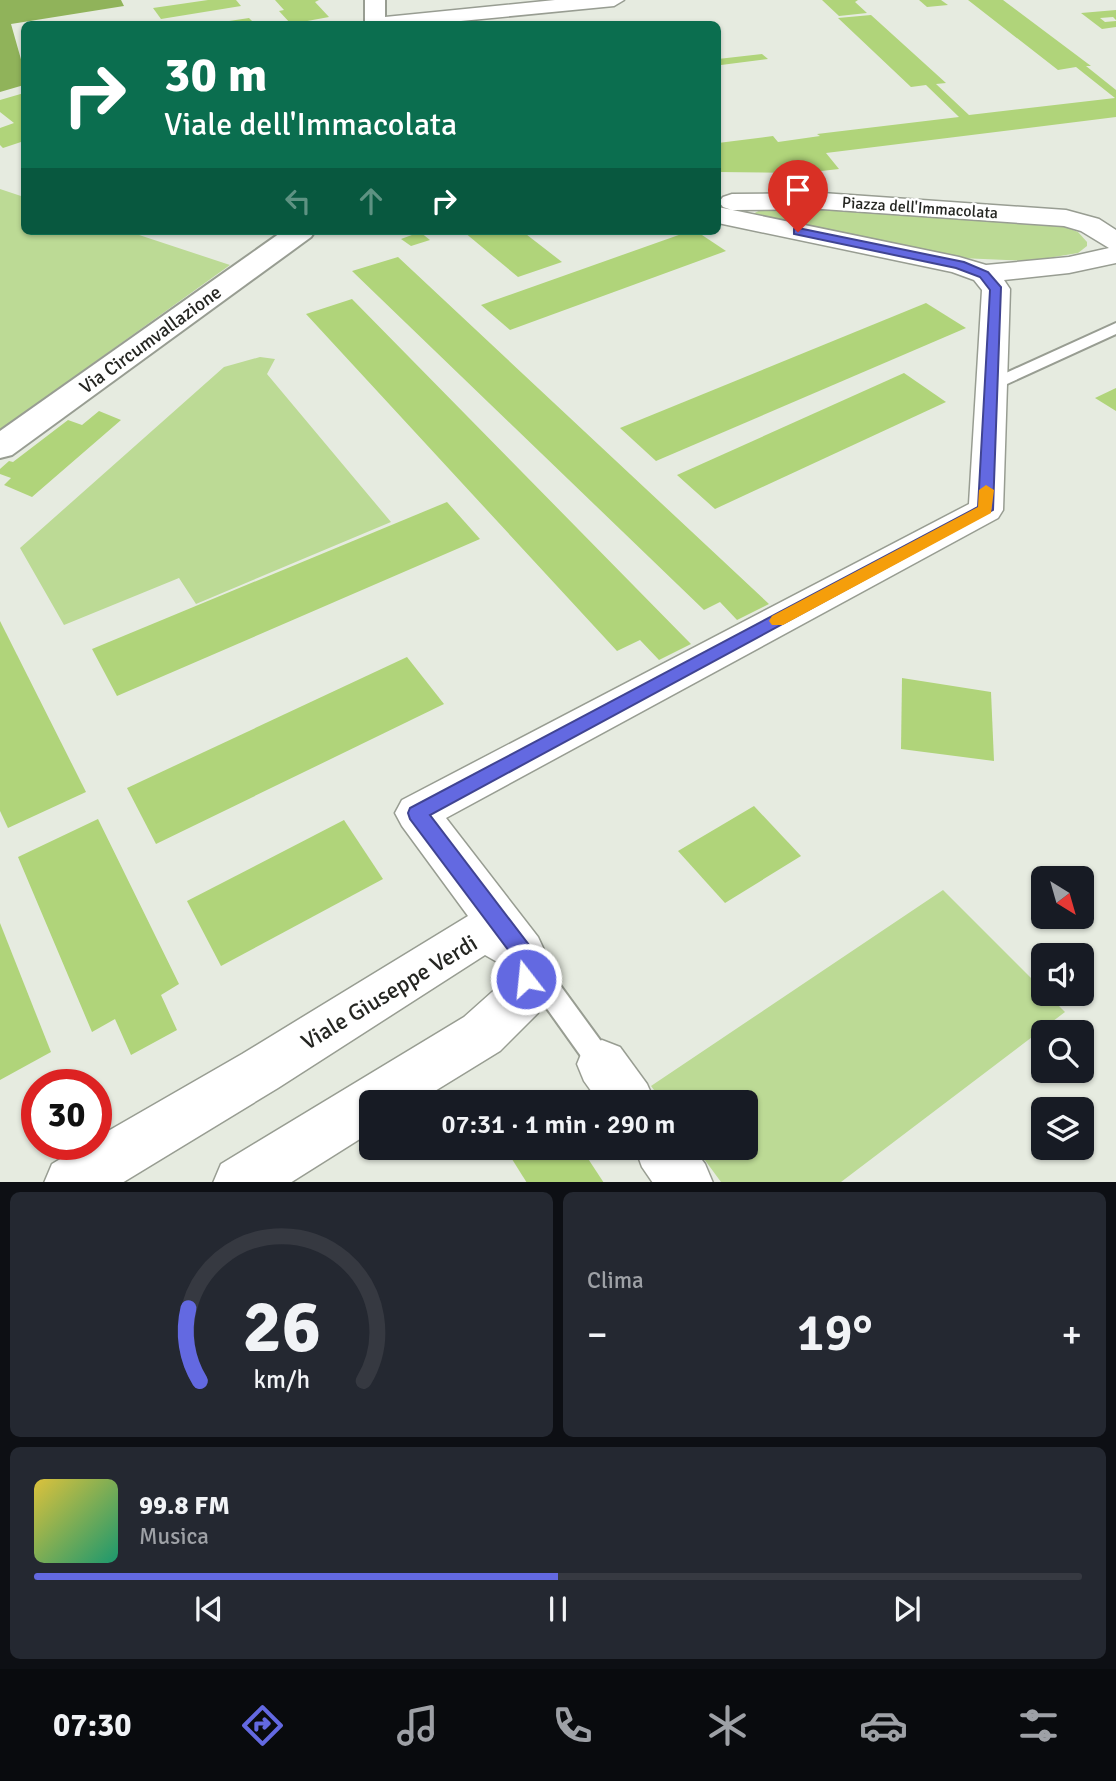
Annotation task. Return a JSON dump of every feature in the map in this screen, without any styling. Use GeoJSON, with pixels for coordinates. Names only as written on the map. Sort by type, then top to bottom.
{"type":"FeatureCollection","features":[{"type":"Feature","properties":{"kind":"street"},"geometry":{"type":"LineString","coordinates":[[375,0],[375,21]]}},
{"type":"Feature","properties":{"kind":"street"},"geometry":{"type":"LineString","coordinates":[[405,21],[614,0]]}},
{"type":"Feature","properties":{"kind":"street","name":"Piazza dell'Immacolata"},"geometry":{"type":"LineString","coordinates":[[721,203],[822,201],[1066,218],[1090,225],[1116,242]]}},
{"type":"Feature","properties":{"kind":"street"},"geometry":{"type":"LineString","coordinates":[[721,216],[959,265],[984,274],[1069,264],[1116,255]]}},
{"type":"Feature","properties":{"kind":"street","name":"Via Circumvallazione"},"geometry":{"type":"LineString","coordinates":[[0,447],[295,235]]}},
{"type":"Feature","properties":{"kind":"street"},"geometry":{"type":"LineString","coordinates":[[240,1182],[482,1034],[521,997],[526,979],[521,951],[417,813],[986,510],[996,289],[984,274]]}},
{"type":"Feature","properties":{"kind":"street","name":"Viale Giuseppe Verdi"},"geometry":{"type":"LineString","coordinates":[[71,1182],[260,1071],[479,933],[499,935],[521,951]]}},
{"type":"Feature","properties":{"kind":"street"},"geometry":{"type":"LineString","coordinates":[[670,1160],[686,1182]]}},
{"type":"Feature","properties":{"kind":"lane"},"geometry":{"type":"LineString","coordinates":[[990,386],[1116,328]]}},
{"type":"Feature","properties":{"kind":"lane"},"geometry":{"type":"LineString","coordinates":[[521,951],[616,1083]]}},
{"type":"Feature","properties":{"kind":"green space"},"geometry":{"type":"Polygon","coordinates":[[[0,0],[121,0],[124,6],[11,24],[21,59],[21,86],[0,92],[0,0]]]}},
{"type":"Feature","properties":{"kind":"green space"},"geometry":{"type":"Polygon","coordinates":[[[0,189],[21,196],[21,235],[139,235],[230,265],[0,430],[0,189]]]}},
{"type":"Feature","properties":{"kind":"green space"},"geometry":{"type":"Polygon","coordinates":[[[764,208],[1060,225],[1078,232],[1087,242],[1087,246],[1078,253],[1030,261],[960,258],[751,215],[764,208]]]}},
{"type":"Feature","properties":{"kind":"green space"},"geometry":{"type":"Polygon","coordinates":[[[260,357],[275,359],[267,374],[391,522],[196,604],[179,578],[64,625],[20,548],[224,367],[260,357]]]}},
{"type":"Feature","properties":{"kind":"green space"},"geometry":{"type":"Polygon","coordinates":[[[943,890],[1031,978],[1031,1006],[1059,1006],[1065,1012],[1054,1020],[1031,1020],[1031,1038],[841,1182],[721,1182],[705,1160],[758,1160],[758,1090],[654,1090],[651,1086],[943,890]]]}},
{"type":"Feature","properties":{"kind":"building"},"geometry":{"type":"Polygon","coordinates":[[[208,0],[236,0],[241,6],[161,19],[153,8],[208,0]]]}},
{"type":"Feature","properties":{"kind":"building"},"geometry":{"type":"Polygon","coordinates":[[[275,0],[319,0],[315,2],[329,17],[288,21],[279,11],[284,10],[275,0]]]}},
{"type":"Feature","properties":{"kind":"building"},"geometry":{"type":"Polygon","coordinates":[[[822,0],[858,0],[855,2],[867,13],[839,16],[822,0]]]}},
{"type":"Feature","properties":{"kind":"building"},"geometry":{"type":"Polygon","coordinates":[[[919,0],[941,0],[948,5],[927,7],[919,0]]]}},
{"type":"Feature","properties":{"kind":"building"},"geometry":{"type":"Polygon","coordinates":[[[968,0],[1003,0],[1091,66],[1086,66],[1116,90],[1116,117],[826,153],[839,169],[804,173],[721,172],[721,143],[773,136],[778,142],[820,136],[817,134],[959,117],[926,85],[911,87],[838,18],[871,15],[946,83],[936,84],[969,115],[1115,98],[1076,67],[1058,70],[968,0]]]}},
{"type":"Feature","properties":{"kind":"building"},"geometry":{"type":"Polygon","coordinates":[[[1116,10],[1116,20],[1113,17],[1100,18],[1105,22],[1116,21],[1116,27],[1102,29],[1081,13],[1116,10]]]}},
{"type":"Feature","properties":{"kind":"building"},"geometry":{"type":"Polygon","coordinates":[[[249,18],[252,21],[229,21],[249,18]]]}},
{"type":"Feature","properties":{"kind":"building"},"geometry":{"type":"Polygon","coordinates":[[[762,54],[768,59],[721,65],[721,59],[762,54]]]}},
{"type":"Feature","properties":{"kind":"building"},"geometry":{"type":"Polygon","coordinates":[[[21,94],[21,142],[3,148],[0,145],[0,128],[14,123],[0,112],[0,100],[21,94]]]}},
{"type":"Feature","properties":{"kind":"building"},"geometry":{"type":"Polygon","coordinates":[[[424,235],[430,240],[411,246],[401,239],[424,235]]]}},
{"type":"Feature","properties":{"kind":"building"},"geometry":{"type":"Polygon","coordinates":[[[468,235],[527,235],[562,262],[518,277],[468,235]]]}},
{"type":"Feature","properties":{"kind":"building"},"geometry":{"type":"Polygon","coordinates":[[[679,235],[702,235],[726,251],[510,330],[481,305],[679,235]]]}},
{"type":"Feature","properties":{"kind":"building"},"geometry":{"type":"Polygon","coordinates":[[[398,257],[769,604],[737,620],[720,602],[704,610],[352,271],[398,257]]]}},
{"type":"Feature","properties":{"kind":"building"},"geometry":{"type":"Polygon","coordinates":[[[352,299],[691,644],[659,660],[640,640],[617,651],[306,314],[352,299]]]}},
{"type":"Feature","properties":{"kind":"building"},"geometry":{"type":"Polygon","coordinates":[[[926,303],[966,328],[656,461],[620,428],[926,303]]]}},
{"type":"Feature","properties":{"kind":"building"},"geometry":{"type":"Polygon","coordinates":[[[904,373],[946,402],[715,509],[677,475],[904,373]]]}},
{"type":"Feature","properties":{"kind":"building"},"geometry":{"type":"Polygon","coordinates":[[[1116,388],[1116,411],[1095,398],[1116,388]]]}},
{"type":"Feature","properties":{"kind":"building"},"geometry":{"type":"Polygon","coordinates":[[[99,411],[121,420],[32,497],[4,485],[11,478],[0,474],[0,469],[9,461],[13,462],[68,420],[82,425],[99,411]]]}},
{"type":"Feature","properties":{"kind":"building"},"geometry":{"type":"Polygon","coordinates":[[[447,502],[480,539],[117,696],[92,649],[447,502]]]}},
{"type":"Feature","properties":{"kind":"building"},"geometry":{"type":"Polygon","coordinates":[[[0,621],[86,792],[8,828],[0,811],[0,621]]]}},
{"type":"Feature","properties":{"kind":"building"},"geometry":{"type":"Polygon","coordinates":[[[407,657],[444,704],[156,844],[127,788],[407,657]]]}},
{"type":"Feature","properties":{"kind":"building"},"geometry":{"type":"Polygon","coordinates":[[[902,678],[991,692],[994,761],[901,749],[902,678]]]}},
{"type":"Feature","properties":{"kind":"building"},"geometry":{"type":"Polygon","coordinates":[[[754,806],[801,856],[725,903],[678,851],[754,806]]]}},
{"type":"Feature","properties":{"kind":"building"},"geometry":{"type":"Polygon","coordinates":[[[98,819],[179,984],[161,995],[177,1030],[131,1055],[115,1019],[92,1032],[18,857],[98,819]]]}},
{"type":"Feature","properties":{"kind":"building"},"geometry":{"type":"Polygon","coordinates":[[[344,820],[383,879],[221,966],[187,901],[344,820]]]}},
{"type":"Feature","properties":{"kind":"building"},"geometry":{"type":"Polygon","coordinates":[[[0,923],[51,1052],[0,1080],[0,923]]]}},
{"type":"Feature","properties":{"kind":"building"},"geometry":{"type":"Polygon","coordinates":[[[513,1160],[589,1160],[603,1182],[526,1182],[513,1160]]]}},
{"type":"Feature","properties":{"kind":"slow traffic"},"geometry":{"type":"LineString","coordinates":[[777,621],[986,510],[986,490]]}},
{"type":"Feature","properties":{"kind":"route"},"geometry":{"type":"LineString","coordinates":[[526,979],[521,951],[417,813],[986,510],[996,289],[984,274],[959,265],[798,232]]}}]}
